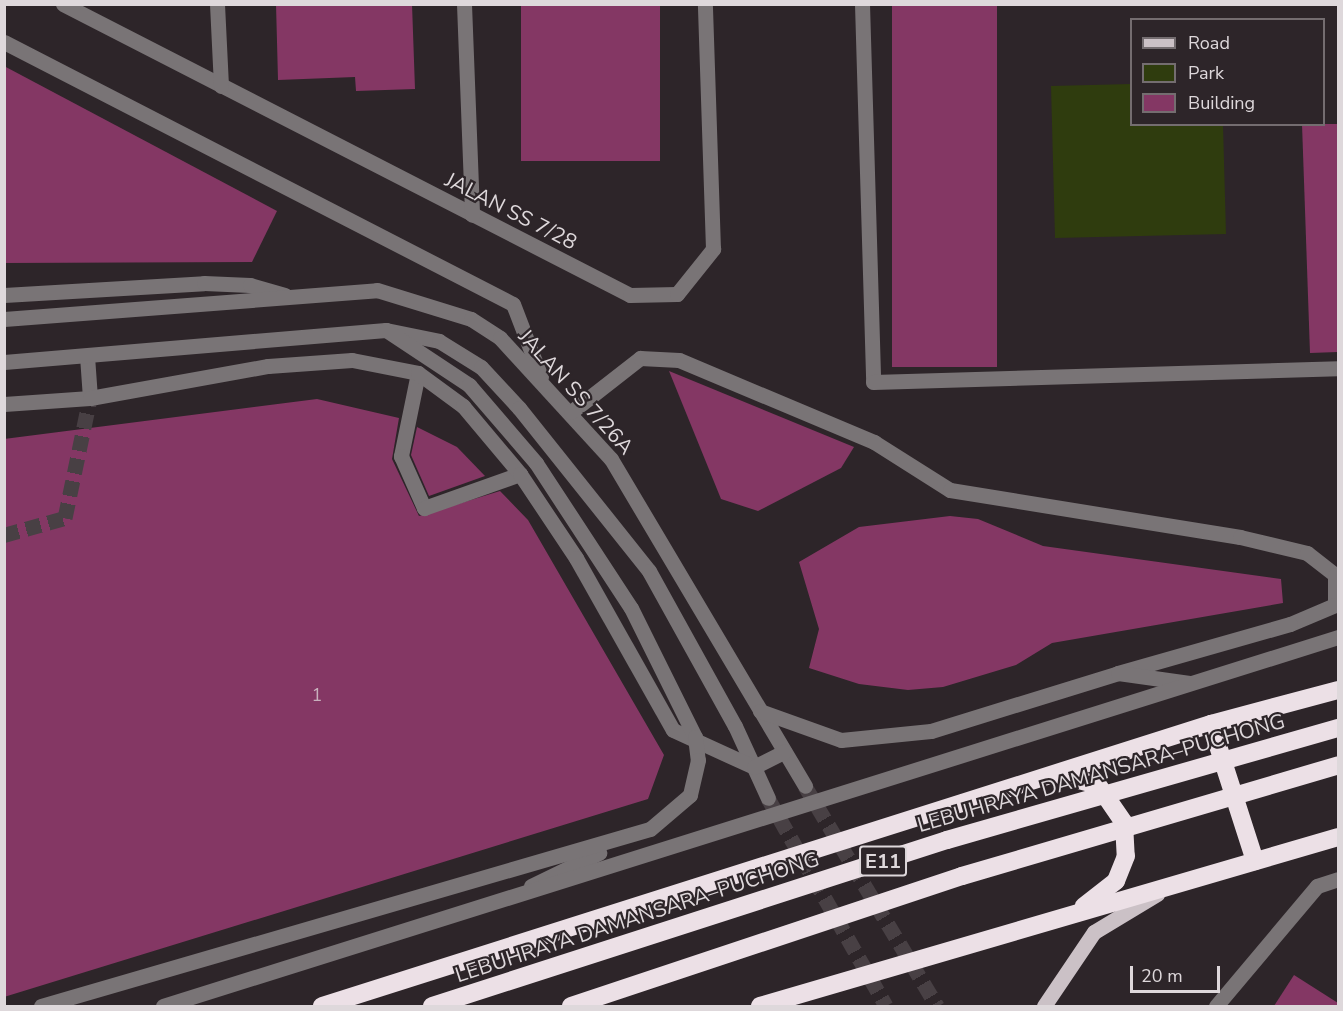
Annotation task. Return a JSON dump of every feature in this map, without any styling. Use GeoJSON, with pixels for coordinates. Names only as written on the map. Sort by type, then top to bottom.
{"type":"FeatureCollection","features":[{"type":"Feature","properties":{"kind":"highway"},"geometry":{"type":"LineString","coordinates":[[322,1006],[1060,776],[1211,724],[1338,690]]}},
{"type":"Feature","properties":{"kind":"highway"},"geometry":{"type":"LineString","coordinates":[[1211,724],[1255,861]]}},
{"type":"Feature","properties":{"kind":"highway","name":"LEBUHRAYA DAMANSARA–PUCHONG"},"geometry":{"type":"LineString","coordinates":[[432,1006],[947,840],[1338,728]]}},
{"type":"Feature","properties":{"kind":"highway","name":"E11"},"geometry":{"type":"LineString","coordinates":[[571,1006],[962,876],[1338,765]]}},
{"type":"Feature","properties":{"kind":"highway"},"geometry":{"type":"LineString","coordinates":[[1060,776],[1098,785],[1124,823],[1126,856],[1116,881],[1075,913]]}},
{"type":"Feature","properties":{"kind":"highway"},"geometry":{"type":"LineString","coordinates":[[760,1006],[1338,837]]}},
{"type":"Feature","properties":{"kind":"main road"},"geometry":{"type":"LineString","coordinates":[[1044,1006],[1094,932],[1172,884]]}},
{"type":"Feature","properties":{"kind":"street","name":"JALAN SS 7/28"},"geometry":{"type":"LineString","coordinates":[[63,4],[630,296],[677,294],[713,249],[705,4]]}},
{"type":"Feature","properties":{"kind":"street"},"geometry":{"type":"LineString","coordinates":[[217,4],[221,86]]}},
{"type":"Feature","properties":{"kind":"street"},"geometry":{"type":"LineString","coordinates":[[464,4],[472,215]]}},
{"type":"Feature","properties":{"kind":"street"},"geometry":{"type":"LineString","coordinates":[[861,4],[873,382],[1338,368]]}},
{"type":"Feature","properties":{"kind":"street"},"geometry":{"type":"LineString","coordinates":[[4,42],[265,174],[513,304],[542,381]]}},
{"type":"Feature","properties":{"kind":"street"},"geometry":{"type":"LineString","coordinates":[[4,295],[204,283],[250,285],[297,298]]}},
{"type":"Feature","properties":{"kind":"street","name":"JALAN SS 7/26A"},"geometry":{"type":"LineString","coordinates":[[4,319],[377,290],[418,298],[490,332],[542,381],[611,459],[805,786]]}},
{"type":"Feature","properties":{"kind":"street"},"geometry":{"type":"LineString","coordinates":[[386,330],[477,394],[536,463],[636,617],[695,737],[698,760],[690,795],[650,829],[487,908]]}},
{"type":"Feature","properties":{"kind":"street"},"geometry":{"type":"LineString","coordinates":[[4,362],[386,330],[439,341],[481,367],[519,408],[649,571],[754,767],[768,798]]}},
{"type":"Feature","properties":{"kind":"street"},"geometry":{"type":"LineString","coordinates":[[87,356],[90,398]]}},
{"type":"Feature","properties":{"kind":"street"},"geometry":{"type":"LineString","coordinates":[[571,412],[640,358],[679,360],[874,442],[950,490],[1240,537],[1307,553],[1335,575],[1335,605],[1290,624],[931,730],[841,740],[760,711]]}},
{"type":"Feature","properties":{"kind":"street"},"geometry":{"type":"LineString","coordinates":[[4,404],[90,398],[299,364],[352,360],[418,373],[463,406],[520,474],[576,558],[673,730],[754,767]]}},
{"type":"Feature","properties":{"kind":"street"},"geometry":{"type":"LineString","coordinates":[[418,373],[401,456],[424,508],[520,474]]}},
{"type":"Feature","properties":{"kind":"street"},"geometry":{"type":"LineString","coordinates":[[163,1006],[487,908],[1338,637]]}},
{"type":"Feature","properties":{"kind":"street"},"geometry":{"type":"LineString","coordinates":[[1118,673],[1192,683]]}},
{"type":"Feature","properties":{"kind":"street"},"geometry":{"type":"LineString","coordinates":[[754,767],[784,752]]}},
{"type":"Feature","properties":{"kind":"street"},"geometry":{"type":"LineString","coordinates":[[41,1006],[532,867],[650,829]]}},
{"type":"Feature","properties":{"kind":"street"},"geometry":{"type":"LineString","coordinates":[[1216,1006],[1317,886],[1338,879]]}},
{"type":"Feature","properties":{"kind":"green space"},"geometry":{"type":"Polygon","coordinates":[[[1130,84],[1130,126],[1223,126],[1226,234],[1055,238],[1051,86],[1130,84]]]}},
{"type":"Feature","properties":{"kind":"building"},"geometry":{"type":"Polygon","coordinates":[[[276,4],[412,4],[415,89],[356,91],[355,77],[278,80],[276,4]]]}},
{"type":"Feature","properties":{"kind":"building"},"geometry":{"type":"Polygon","coordinates":[[[521,4],[660,4],[660,161],[521,161],[521,4]]]}},
{"type":"Feature","properties":{"kind":"building"},"geometry":{"type":"Polygon","coordinates":[[[892,4],[997,4],[997,367],[892,367],[892,4]]]}},
{"type":"Feature","properties":{"kind":"building"},"geometry":{"type":"Polygon","coordinates":[[[4,66],[277,211],[252,262],[4,263],[4,66]]]}},
{"type":"Feature","properties":{"kind":"building"},"geometry":{"type":"Polygon","coordinates":[[[1338,124],[1338,352],[1310,353],[1302,126],[1338,124]]]}},
{"type":"Feature","properties":{"kind":"building"},"geometry":{"type":"Polygon","coordinates":[[[669,371],[854,447],[841,468],[758,511],[721,499],[669,371]]]}},
{"type":"Feature","properties":{"kind":"building"},"geometry":{"type":"Polygon","coordinates":[[[317,399],[399,418],[392,459],[419,516],[500,491],[528,520],[664,755],[648,799],[4,997],[4,439],[317,399]]]}},
{"type":"Feature","properties":{"kind":"building"},"geometry":{"type":"Polygon","coordinates":[[[417,427],[457,447],[485,476],[429,496],[411,455],[417,427]]]}},
{"type":"Feature","properties":{"kind":"building"},"geometry":{"type":"Polygon","coordinates":[[[950,516],[978,519],[1043,546],[1281,579],[1283,603],[1052,643],[1016,665],[943,687],[908,690],[859,684],[809,668],[819,629],[799,562],[859,527],[950,516]]]}},
{"type":"Feature","properties":{"kind":"building"},"geometry":{"type":"Polygon","coordinates":[[[1294,975],[1338,1003],[1338,1006],[1274,1006],[1294,975]]]}},
{"type":"Feature","properties":{"kind":"tunnel"},"geometry":{"type":"LineString","coordinates":[[4,535],[65,518],[90,398]]}},
{"type":"Feature","properties":{"kind":"tunnel"},"geometry":{"type":"LineString","coordinates":[[805,786],[937,1006]]}},
{"type":"Feature","properties":{"kind":"tunnel"},"geometry":{"type":"LineString","coordinates":[[768,798],[886,1006]]}}]}
